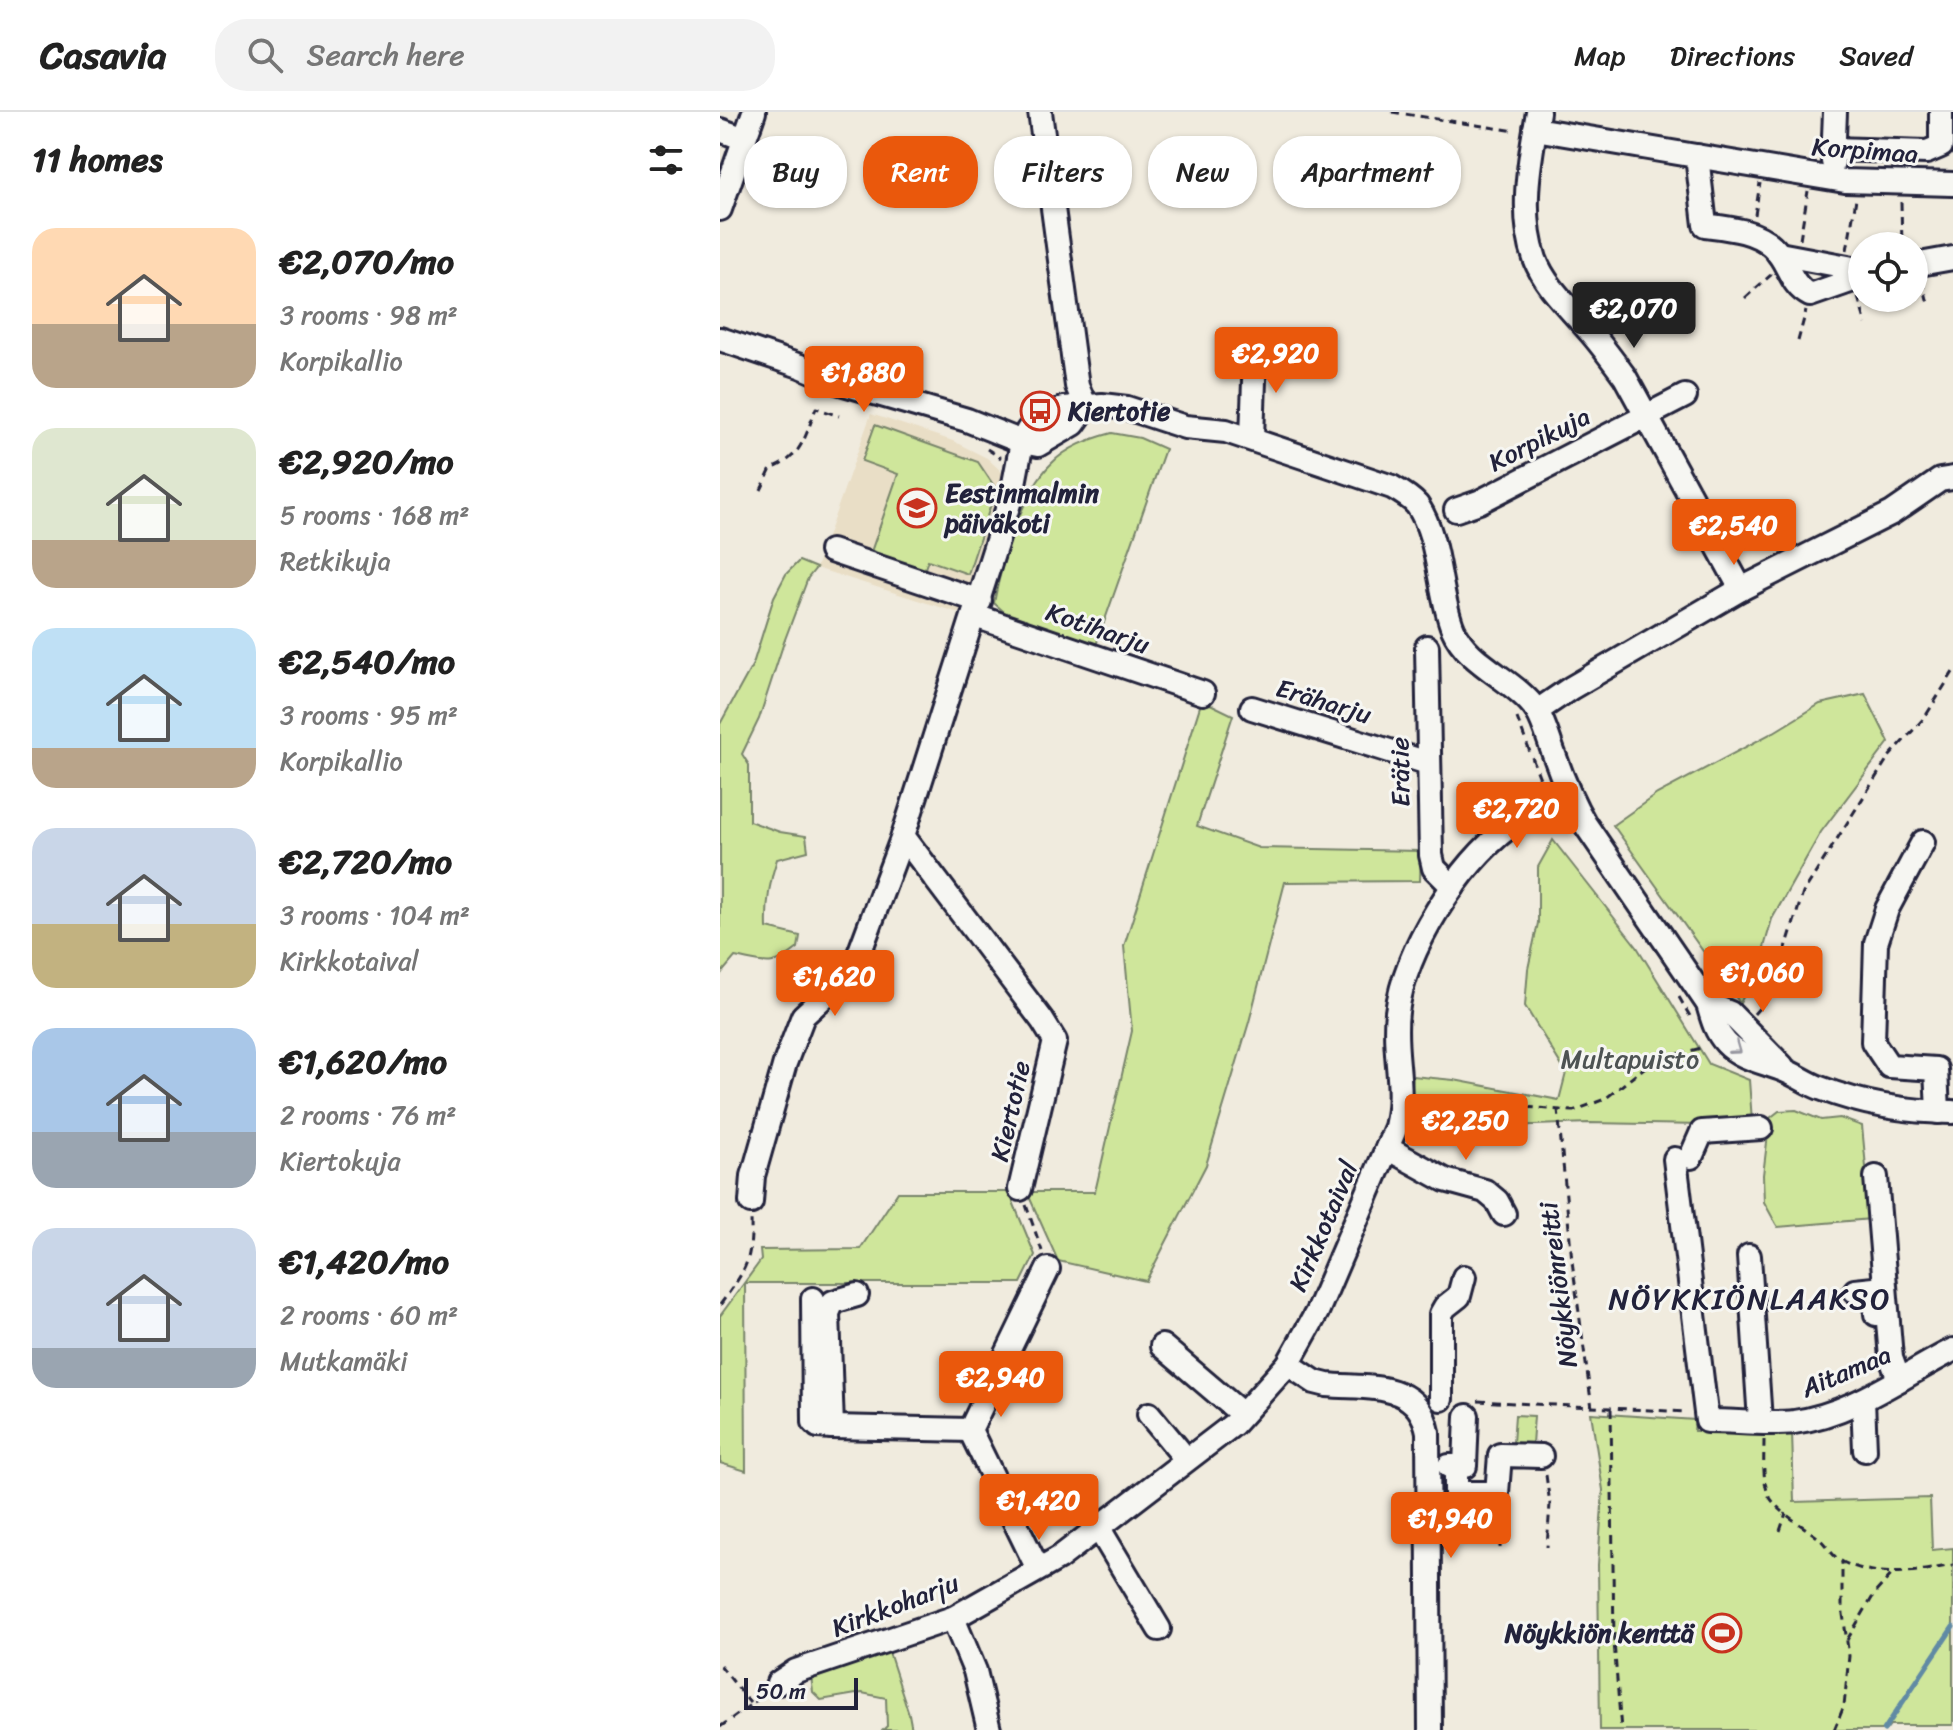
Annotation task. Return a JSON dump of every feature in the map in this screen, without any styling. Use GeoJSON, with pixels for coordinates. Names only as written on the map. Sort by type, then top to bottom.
{"type":"FeatureCollection","features":[{"type":"Feature","properties":{"kind":"street"},"geometry":{"type":"LineString","coordinates":[[746,136],[754,112]]}},
{"type":"Feature","properties":{"kind":"street"},"geometry":{"type":"LineString","coordinates":[[1040,112],[1077,386],[1086,407]]}},
{"type":"Feature","properties":{"kind":"street"},"geometry":{"type":"LineString","coordinates":[[1833,179],[1835,112]]}},
{"type":"Feature","properties":{"kind":"street"},"geometry":{"type":"LineString","coordinates":[[1834,149],[1927,152],[1941,146],[1941,112]]}},
{"type":"Feature","properties":{"kind":"street"},"geometry":{"type":"LineString","coordinates":[[1536,126],[1528,191],[1528,223],[1536,260],[1551,286],[1605,349],[1646,416],[1741,589]]}},
{"type":"Feature","properties":{"kind":"street","name":"Korpimaa"},"geometry":{"type":"LineString","coordinates":[[1536,126],[1833,179],[1953,184]]}},
{"type":"Feature","properties":{"kind":"street"},"geometry":{"type":"LineString","coordinates":[[720,130],[744,139]]}},
{"type":"Feature","properties":{"kind":"street"},"geometry":{"type":"LineString","coordinates":[[720,209],[744,142]]}},
{"type":"Feature","properties":{"kind":"street"},"geometry":{"type":"LineString","coordinates":[[1697,156],[1705,225],[1752,235],[1772,245],[1787,259],[1800,290],[1810,295],[1848,273]]}},
{"type":"Feature","properties":{"kind":"street"},"geometry":{"type":"LineString","coordinates":[[1928,263],[1953,258]]}},
{"type":"Feature","properties":{"kind":"street"},"geometry":{"type":"LineString","coordinates":[[1787,259],[1848,269]]}},
{"type":"Feature","properties":{"kind":"street"},"geometry":{"type":"LineString","coordinates":[[720,339],[837,382],[967,420],[1012,450]]}},
{"type":"Feature","properties":{"kind":"street"},"geometry":{"type":"LineString","coordinates":[[1252,438],[1255,352]]}},
{"type":"Feature","properties":{"kind":"street","name":"Korpikuja"},"geometry":{"type":"LineString","coordinates":[[1456,510],[1479,502],[1685,396]]}},
{"type":"Feature","properties":{"kind":"street"},"geometry":{"type":"LineString","coordinates":[[751,1202],[753,1176],[785,1063],[803,1016],[853,970],[903,836],[978,609],[1012,494],[1012,450],[1028,430],[1064,408],[1102,405],[1127,408],[1171,424],[1226,431],[1392,487],[1406,495],[1424,519],[1447,615],[1455,634],[1526,712],[1585,824],[1708,1004],[1714,1026],[1727,1044],[1746,1056],[1785,1070],[1819,1088],[1864,1104],[1946,1112],[1936,1069],[1889,1066],[1873,1042],[1876,943],[1887,909],[1923,842]]}},
{"type":"Feature","properties":{"kind":"street"},"geometry":{"type":"LineString","coordinates":[[1526,712],[1741,589],[1892,513],[1940,480],[1953,478]]}},
{"type":"Feature","properties":{"kind":"street","name":"Kotiharju"},"geometry":{"type":"LineString","coordinates":[[831,551],[1203,693]]}},
{"type":"Feature","properties":{"kind":"street","name":"Erätie"},"geometry":{"type":"LineString","coordinates":[[1427,647],[1431,855],[1434,868],[1453,887]]}},
{"type":"Feature","properties":{"kind":"street","name":"Eräharju"},"geometry":{"type":"LineString","coordinates":[[1252,708],[1428,763]]}},
{"type":"Feature","properties":{"kind":"street","name":"Kirkkotaival"},"geometry":{"type":"LineString","coordinates":[[1288,1364],[1317,1312],[1391,1137],[1401,1105],[1396,1031],[1402,989],[1423,934],[1453,887],[1496,837],[1512,825],[1569,797]]}},
{"type":"Feature","properties":{"kind":"street","name":"Kiertotie"},"geometry":{"type":"LineString","coordinates":[[903,836],[1055,1041],[1020,1189]]}},
{"type":"Feature","properties":{"kind":"street"},"geometry":{"type":"LineString","coordinates":[[1707,1421],[1683,1158],[1702,1132],[1761,1128]]}},
{"type":"Feature","properties":{"kind":"street"},"geometry":{"type":"LineString","coordinates":[[1391,1137],[1445,1180],[1485,1191],[1497,1201],[1504,1214]]}},
{"type":"Feature","properties":{"kind":"street"},"geometry":{"type":"LineString","coordinates":[[1876,1177],[1895,1382]]}},
{"type":"Feature","properties":{"kind":"street"},"geometry":{"type":"LineString","coordinates":[[1749,1256],[1762,1421]]}},
{"type":"Feature","properties":{"kind":"street"},"geometry":{"type":"LineString","coordinates":[[970,1430],[1048,1269]]}},
{"type":"Feature","properties":{"kind":"street"},"geometry":{"type":"LineString","coordinates":[[1441,1399],[1441,1314],[1459,1296],[1464,1277]]}},
{"type":"Feature","properties":{"kind":"street"},"geometry":{"type":"LineString","coordinates":[[1855,1291],[1874,1289],[1882,1369],[1895,1382]]}},
{"type":"Feature","properties":{"kind":"street"},"geometry":{"type":"LineString","coordinates":[[832,1427],[828,1313],[833,1302],[857,1295]]}},
{"type":"Feature","properties":{"kind":"street"},"geometry":{"type":"LineString","coordinates":[[813,1299],[814,1422],[818,1426],[970,1430]]}},
{"type":"Feature","properties":{"kind":"street"},"geometry":{"type":"LineString","coordinates":[[1162,1346],[1242,1414]]}},
{"type":"Feature","properties":{"kind":"street","name":"Aitamaa"},"geometry":{"type":"LineString","coordinates":[[1707,1421],[1792,1422],[1816,1417],[1863,1400],[1953,1350]]}},
{"type":"Feature","properties":{"kind":"street"},"geometry":{"type":"LineString","coordinates":[[1288,1364],[1315,1382],[1388,1390],[1409,1397],[1418,1404],[1425,1418],[1430,1730]]}},
{"type":"Feature","properties":{"kind":"street","name":"Kirkkoharju"},"geometry":{"type":"LineString","coordinates":[[778,1683],[796,1671],[953,1618],[1059,1558],[1234,1424],[1288,1364]]}},
{"type":"Feature","properties":{"kind":"street"},"geometry":{"type":"LineString","coordinates":[[1863,1400],[1865,1450]]}},
{"type":"Feature","properties":{"kind":"street"},"geometry":{"type":"LineString","coordinates":[[1428,1465],[1465,1466],[1469,1409]]}},
{"type":"Feature","properties":{"kind":"street"},"geometry":{"type":"LineString","coordinates":[[1149,1414],[1186,1459]]}},
{"type":"Feature","properties":{"kind":"street"},"geometry":{"type":"LineString","coordinates":[[970,1430],[1038,1569]]}},
{"type":"Feature","properties":{"kind":"street"},"geometry":{"type":"LineString","coordinates":[[1456,1466],[1456,1493],[1497,1493],[1500,1455],[1541,1456]]}},
{"type":"Feature","properties":{"kind":"street"},"geometry":{"type":"LineString","coordinates":[[1098,1527],[1159,1629]]}},
{"type":"Feature","properties":{"kind":"street"},"geometry":{"type":"LineString","coordinates":[[953,1618],[975,1671],[989,1730]]}},
{"type":"Feature","properties":{"kind":"path"},"geometry":{"type":"LineString","coordinates":[[1392,112],[1536,126]]}},
{"type":"Feature","properties":{"kind":"path"},"geometry":{"type":"LineString","coordinates":[[1752,235],[1761,175]]}},
{"type":"Feature","properties":{"kind":"path"},"geometry":{"type":"LineString","coordinates":[[1745,298],[1787,259],[1809,184]]}},
{"type":"Feature","properties":{"kind":"path"},"geometry":{"type":"LineString","coordinates":[[1855,232],[1858,191]]}},
{"type":"Feature","properties":{"kind":"path"},"geometry":{"type":"LineString","coordinates":[[1901,191],[1902,232]]}},
{"type":"Feature","properties":{"kind":"path"},"geometry":{"type":"LineString","coordinates":[[1798,341],[1810,295]]}},
{"type":"Feature","properties":{"kind":"path"},"geometry":{"type":"LineString","coordinates":[[1863,312],[1866,324]]}},
{"type":"Feature","properties":{"kind":"path"},"geometry":{"type":"LineString","coordinates":[[761,490],[771,469],[783,464],[802,447],[816,408],[839,416]]}},
{"type":"Feature","properties":{"kind":"path"},"geometry":{"type":"LineString","coordinates":[[981,445],[1012,450]]}},
{"type":"Feature","properties":{"kind":"path"},"geometry":{"type":"LineString","coordinates":[[1748,1021],[1772,993],[1803,893],[1888,758],[1925,717],[1953,672]]}},
{"type":"Feature","properties":{"kind":"path"},"geometry":{"type":"LineString","coordinates":[[1526,712],[1540,780]]}},
{"type":"Feature","properties":{"kind":"path"},"geometry":{"type":"LineString","coordinates":[[1391,1137],[1425,1114],[1477,1103],[1573,1111],[1592,1106],[1654,1060],[1709,1046]]}},
{"type":"Feature","properties":{"kind":"path","name":"Nöykkiönreitti"},"geometry":{"type":"LineString","coordinates":[[1558,1109],[1570,1246],[1592,1408]]}},
{"type":"Feature","properties":{"kind":"path"},"geometry":{"type":"LineString","coordinates":[[1020,1189],[1048,1269]]}},
{"type":"Feature","properties":{"kind":"path"},"geometry":{"type":"LineString","coordinates":[[720,1305],[746,1269],[751,1251],[751,1202]]}},
{"type":"Feature","properties":{"kind":"path"},"geometry":{"type":"LineString","coordinates":[[1469,1409],[1592,1408],[1697,1413],[1707,1421]]}},
{"type":"Feature","properties":{"kind":"path"},"geometry":{"type":"LineString","coordinates":[[1611,1409],[1614,1642],[1621,1730]]}},
{"type":"Feature","properties":{"kind":"path"},"geometry":{"type":"LineString","coordinates":[[1762,1421],[1769,1496],[1823,1541],[1842,1562],[1892,1574],[1953,1565]]}},
{"type":"Feature","properties":{"kind":"path"},"geometry":{"type":"LineString","coordinates":[[1541,1456],[1550,1504],[1547,1547]]}},
{"type":"Feature","properties":{"kind":"path"},"geometry":{"type":"LineString","coordinates":[[1456,1493],[1455,1534],[1463,1535]]}},
{"type":"Feature","properties":{"kind":"path"},"geometry":{"type":"LineString","coordinates":[[1497,1493],[1502,1506],[1500,1548]]}},
{"type":"Feature","properties":{"kind":"path"},"geometry":{"type":"LineString","coordinates":[[1780,1531],[1786,1513]]}},
{"type":"Feature","properties":{"kind":"path"},"geometry":{"type":"LineString","coordinates":[[1456,1520],[1463,1521]]}},
{"type":"Feature","properties":{"kind":"path"},"geometry":{"type":"LineString","coordinates":[[1834,1730],[1844,1706],[1849,1656],[1842,1607],[1842,1562]]}},
{"type":"Feature","properties":{"kind":"path"},"geometry":{"type":"LineString","coordinates":[[1847,1640],[1867,1604],[1892,1574]]}},
{"type":"Feature","properties":{"kind":"path"},"geometry":{"type":"LineString","coordinates":[[720,1665],[750,1704],[720,1727]]}},
{"type":"Feature","properties":{"kind":"shaded area","name":"Eestinmalmin päiväkoti"},"geometry":{"type":"Polygon","coordinates":[[[871,414],[953,441],[987,458],[1002,472],[1003,486],[962,614],[816,568],[871,414]]]}},
{"type":"Feature","properties":{"kind":"green space"},"geometry":{"type":"Polygon","coordinates":[[[875,425],[978,462],[996,489],[968,574],[928,560],[924,571],[871,552],[898,474],[862,461],[875,425]]]}},
{"type":"Feature","properties":{"kind":"green space"},"geometry":{"type":"Polygon","coordinates":[[[1112,433],[1140,438],[1165,449],[1095,648],[1011,618],[994,603],[1014,529],[1041,476],[1057,458],[1072,448],[1112,433]]]}},
{"type":"Feature","properties":{"kind":"green space"},"geometry":{"type":"Polygon","coordinates":[[[799,561],[816,568],[808,578],[759,719],[742,754],[749,765],[749,821],[780,832],[806,836],[808,851],[777,859],[768,902],[767,928],[800,936],[798,948],[768,963],[735,957],[720,975],[720,724],[753,664],[774,597],[786,574],[799,561]]]}},
{"type":"Feature","properties":{"kind":"green space"},"geometry":{"type":"Polygon","coordinates":[[[1865,694],[1889,742],[1821,832],[1772,919],[1758,969],[1740,1003],[1613,825],[1657,794],[1820,704],[1865,694]]]}},
{"type":"Feature","properties":{"kind":"green space"},"geometry":{"type":"Polygon","coordinates":[[[1202,700],[1233,715],[1197,826],[1259,848],[1421,851],[1420,881],[1285,882],[1249,1022],[1206,1165],[1146,1281],[1058,1261],[1027,1192],[1095,1192],[1132,1031],[1124,946],[1202,700]]]}},
{"type":"Feature","properties":{"kind":"green space","name":"Multapuisto"},"geometry":{"type":"Polygon","coordinates":[[[1553,840],[1637,947],[1709,1064],[1749,1080],[1752,1121],[1704,1125],[1589,1123],[1408,1130],[1413,1076],[1454,1080],[1559,1100],[1566,1073],[1525,1006],[1528,969],[1538,923],[1538,867],[1553,840]]]}},
{"type":"Feature","properties":{"kind":"green space"},"geometry":{"type":"Polygon","coordinates":[[[1796,1110],[1821,1120],[1840,1118],[1862,1126],[1871,1219],[1778,1227],[1764,1202],[1763,1175],[1770,1118],[1779,1111],[1796,1110]]]}},
{"type":"Feature","properties":{"kind":"green space"},"geometry":{"type":"Polygon","coordinates":[[[898,1192],[1009,1192],[1035,1255],[1021,1283],[745,1283],[746,1471],[720,1463],[720,1316],[761,1260],[760,1250],[860,1249],[898,1192]]]}},
{"type":"Feature","properties":{"kind":"green space"},"geometry":{"type":"Polygon","coordinates":[[[1591,1413],[1695,1420],[1694,1431],[1792,1431],[1794,1502],[1930,1498],[1932,1550],[1953,1548],[1953,1725],[1890,1725],[1886,1730],[1600,1730],[1598,1565],[1603,1490],[1591,1413]]]}},
{"type":"Feature","properties":{"kind":"green space"},"geometry":{"type":"Polygon","coordinates":[[[1515,1415],[1534,1416],[1532,1444],[1513,1443],[1515,1415]]]}},
{"type":"Feature","properties":{"kind":"green space"},"geometry":{"type":"Polygon","coordinates":[[[887,1646],[912,1730],[883,1730],[887,1726],[886,1698],[862,1693],[821,1700],[813,1692],[811,1676],[887,1646]]]}},
{"type":"Feature","properties":{"kind":"waterway"},"geometry":{"type":"LineString","coordinates":[[1884,1730],[1953,1627]]}},
{"type":"Feature","properties":{"kind":"place","name":"Kiertotie"},"geometry":{"type":"Point","coordinates":[1040,411]}},
{"type":"Feature","properties":{"kind":"place","name":"Eestinmalmin päiväkoti"},"geometry":{"type":"Point","coordinates":[917,508]}},
{"type":"Feature","properties":{"kind":"place","name":"Nöykkiön kenttä"},"geometry":{"type":"Point","coordinates":[1722,1633]}},
{"type":"Feature","properties":{"kind":"district","name":"NÖYKKIÖNLAAKSO"},"geometry":{"type":"Point","coordinates":[1750,1299]}}]}
